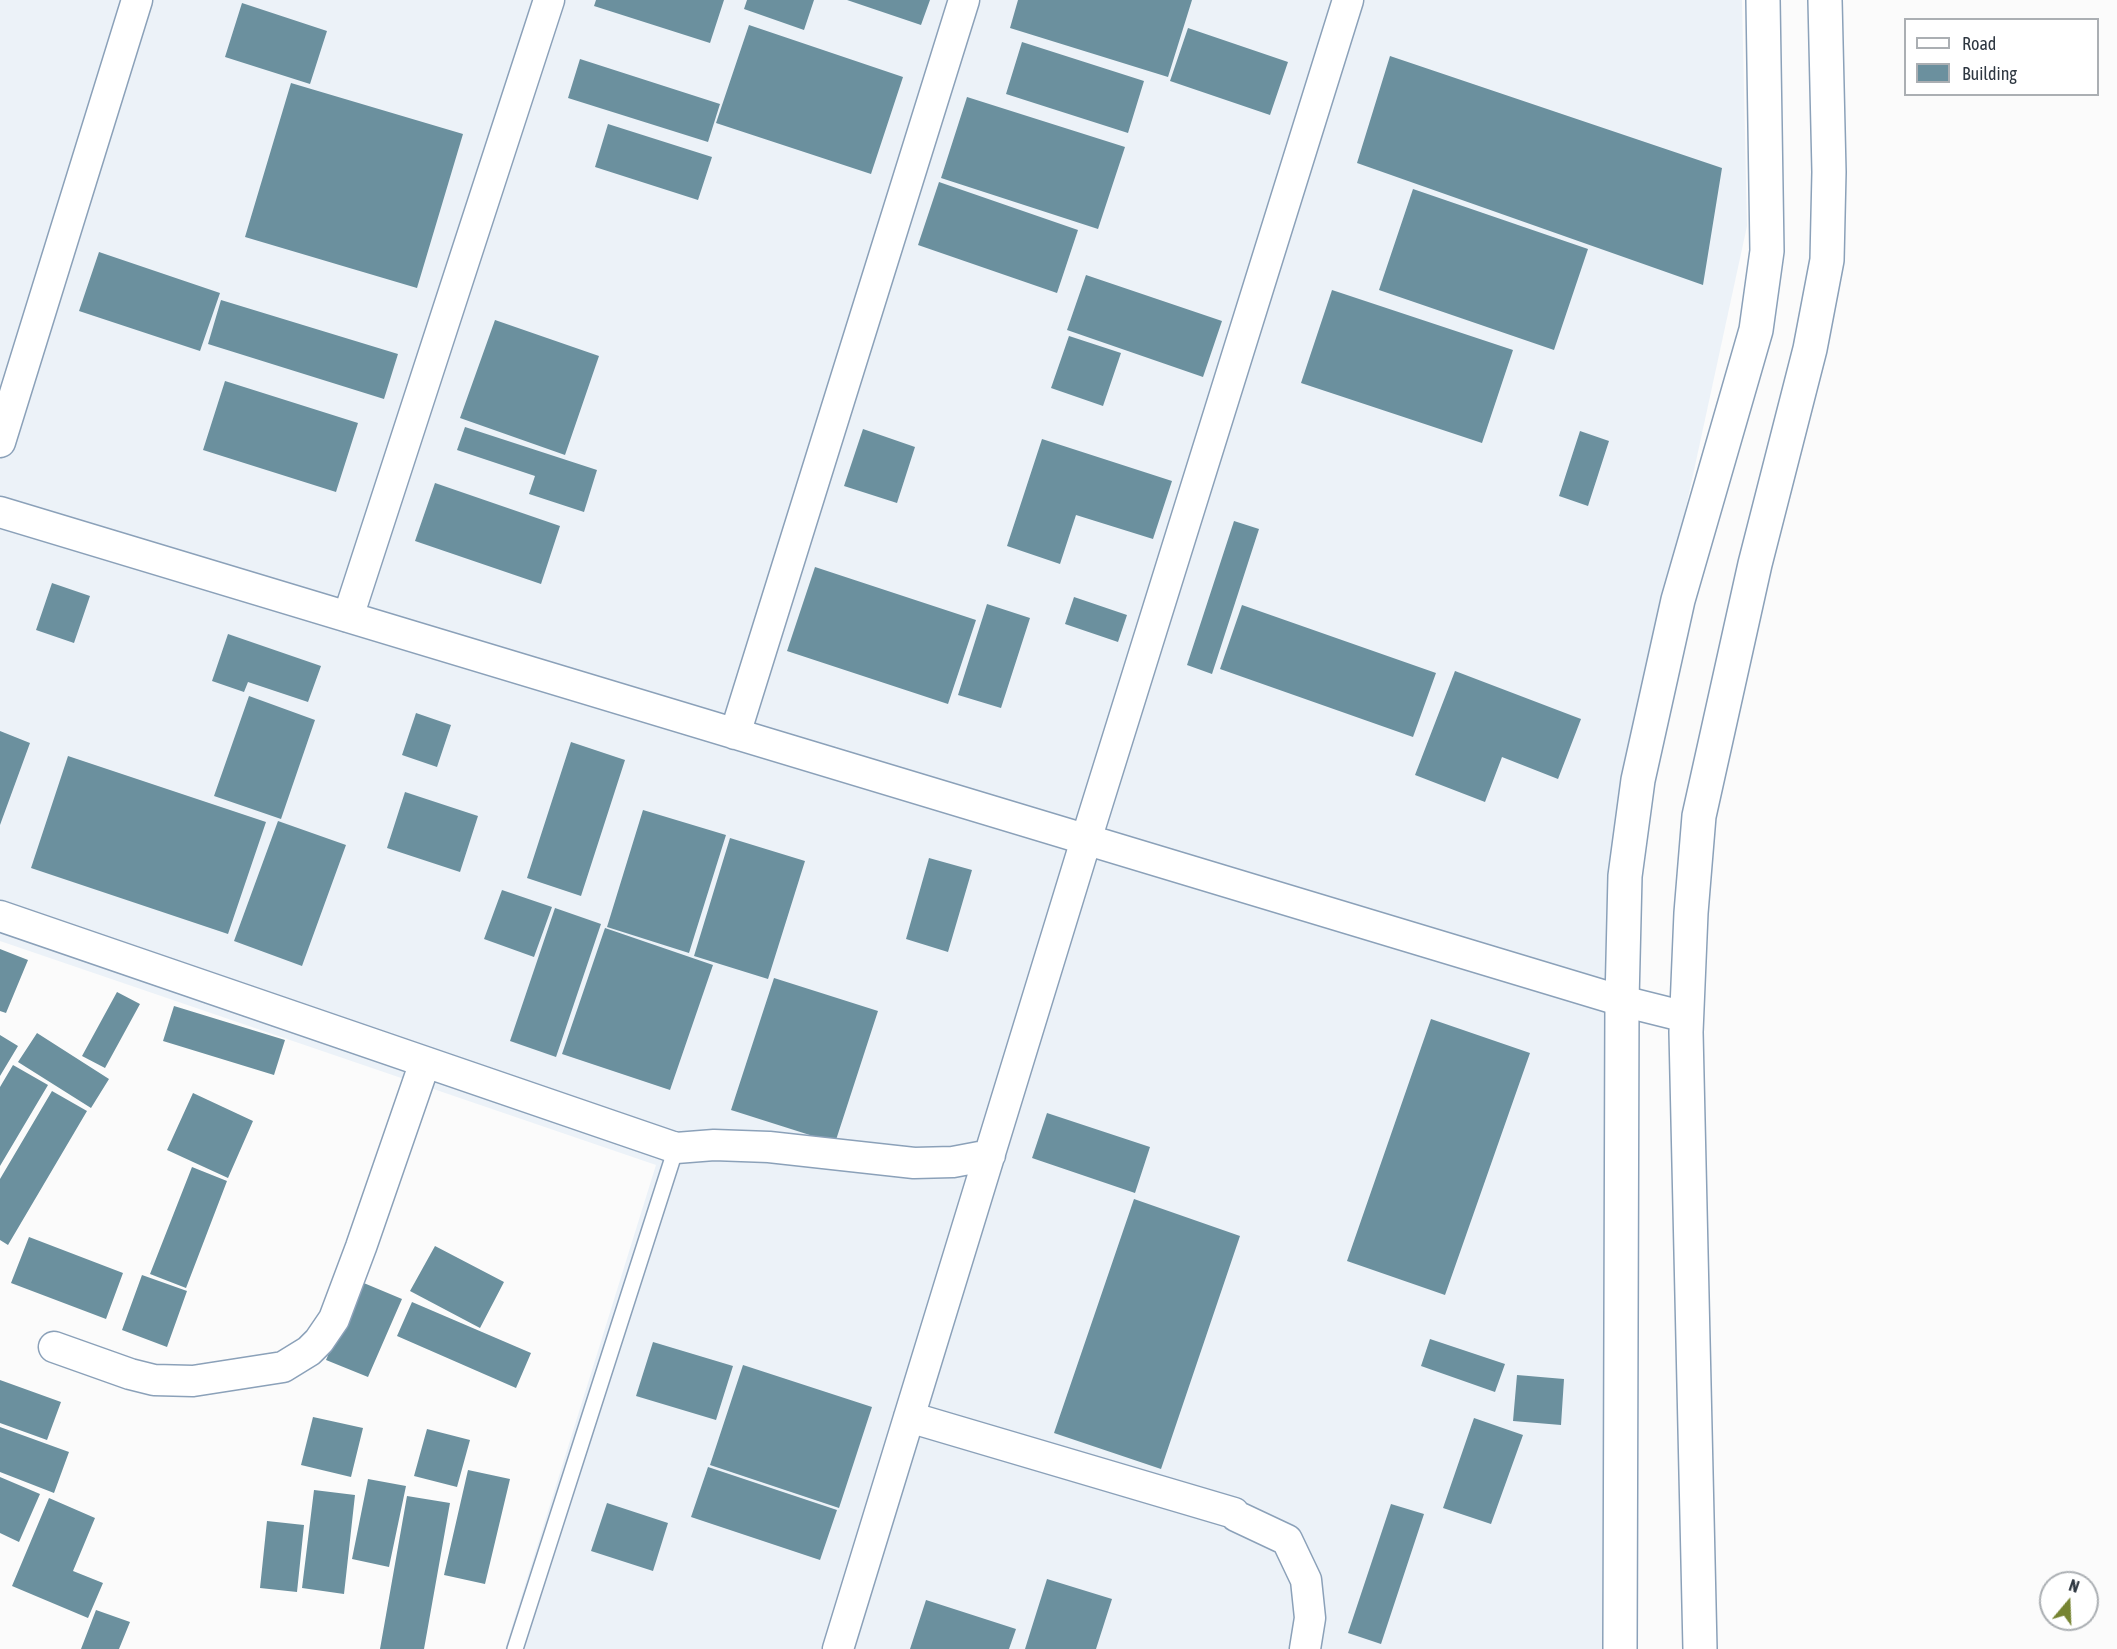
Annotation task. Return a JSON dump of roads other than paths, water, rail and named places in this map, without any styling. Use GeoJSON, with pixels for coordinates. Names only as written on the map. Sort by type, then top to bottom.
{"type":"FeatureCollection","features":[{"type":"Feature","properties":{"kind":"street"},"geometry":{"type":"LineString","coordinates":[[0,442],[136,0]]}},
{"type":"Feature","properties":{"kind":"street"},"geometry":{"type":"LineString","coordinates":[[348,617],[549,0]]}},
{"type":"Feature","properties":{"kind":"street"},"geometry":{"type":"LineString","coordinates":[[735,734],[964,0]]}},
{"type":"Feature","properties":{"kind":"street"},"geometry":{"type":"LineString","coordinates":[[838,1649],[1086,840],[1348,0]]}},
{"type":"Feature","properties":{"kind":"street"},"geometry":{"type":"LineString","coordinates":[[1620,1649],[1624,876],[1638,780],[1678,600],[1756,330],[1767,251],[1763,0]]}},
{"type":"Feature","properties":{"kind":"street"},"geometry":{"type":"LineString","coordinates":[[1700,1649],[1686,1017],[1691,913],[1699,816],[1755,564],[1810,349],[1827,260],[1829,172],[1826,0]]}},
{"type":"Feature","properties":{"kind":"street"},"geometry":{"type":"LineString","coordinates":[[0,512],[1622,1001],[1686,1017]]}},
{"type":"Feature","properties":{"kind":"street"},"geometry":{"type":"LineString","coordinates":[[0,916],[676,1148],[714,1145],[769,1147],[914,1163],[953,1162],[990,1155]]}},
{"type":"Feature","properties":{"kind":"street"},"geometry":{"type":"LineString","coordinates":[[54,1347],[130,1374],[154,1380],[193,1381],[283,1366],[309,1351],[334,1319],[425,1062]]}},
{"type":"Feature","properties":{"kind":"street"},"geometry":{"type":"LineString","coordinates":[[909,1417],[1234,1513],[1287,1540],[1306,1580],[1310,1618],[1305,1649]]}},
{"type":"Feature","properties":{"kind":"lane"},"geometry":{"type":"LineString","coordinates":[[515,1649],[676,1148]]}}]}
